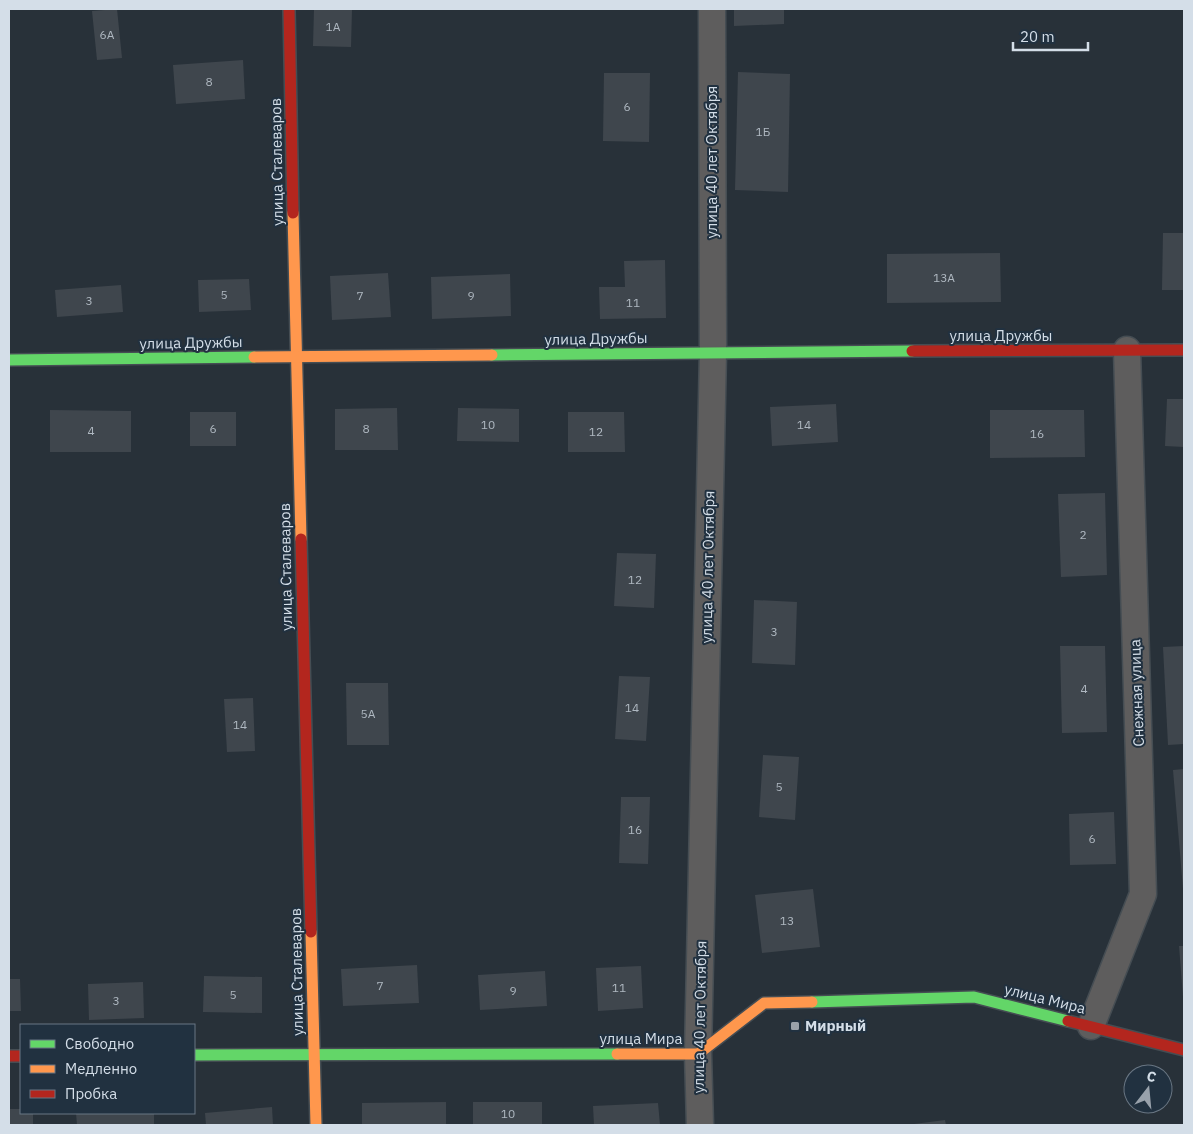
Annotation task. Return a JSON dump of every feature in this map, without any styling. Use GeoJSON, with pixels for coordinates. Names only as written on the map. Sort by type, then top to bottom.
{"type":"FeatureCollection","features":[{"type":"Feature","properties":{"kind":"street","name":"улица Сталеваров"},"geometry":{"type":"LineString","coordinates":[[289,9],[316,1125]]}},
{"type":"Feature","properties":{"kind":"street","name":"улица 40 лет Октября"},"geometry":{"type":"LineString","coordinates":[[700,1125],[698,1054],[713,352],[712,9]]}},
{"type":"Feature","properties":{"kind":"street","name":"Снежная улица"},"geometry":{"type":"LineString","coordinates":[[1091,1026],[1143,894],[1126,350]]}},
{"type":"Feature","properties":{"kind":"street","name":"улица Дружбы"},"geometry":{"type":"LineString","coordinates":[[9,360],[713,352],[1184,350]]}},
{"type":"Feature","properties":{"kind":"street","name":"улица Мира"},"geometry":{"type":"LineString","coordinates":[[195,1055],[698,1054],[764,1003],[974,997],[1184,1050]]}},
{"type":"Feature","properties":{"kind":"building"},"geometry":{"type":"Polygon","coordinates":[[[117,9],[122,58],[97,60],[92,11],[117,9]]]}},
{"type":"Feature","properties":{"kind":"building"},"geometry":{"type":"Polygon","coordinates":[[[314,9],[352,9],[351,47],[313,46],[314,9]]]}},
{"type":"Feature","properties":{"kind":"building"},"geometry":{"type":"Polygon","coordinates":[[[734,9],[784,9],[784,24],[734,26],[734,9]]]}},
{"type":"Feature","properties":{"kind":"building"},"geometry":{"type":"Polygon","coordinates":[[[243,60],[245,99],[176,104],[173,65],[243,60]]]}},
{"type":"Feature","properties":{"kind":"building"},"geometry":{"type":"Polygon","coordinates":[[[738,72],[790,74],[788,192],[735,190],[738,72]]]}},
{"type":"Feature","properties":{"kind":"building"},"geometry":{"type":"Polygon","coordinates":[[[604,73],[650,73],[649,142],[603,141],[604,73]]]}},
{"type":"Feature","properties":{"kind":"building"},"geometry":{"type":"Polygon","coordinates":[[[1163,233],[1184,233],[1184,290],[1162,290],[1163,233]]]}},
{"type":"Feature","properties":{"kind":"building"},"geometry":{"type":"Polygon","coordinates":[[[1000,253],[1001,302],[887,303],[887,254],[1000,253]]]}},
{"type":"Feature","properties":{"kind":"building"},"geometry":{"type":"Polygon","coordinates":[[[665,260],[666,318],[600,319],[599,287],[625,287],[624,261],[665,260]]]}},
{"type":"Feature","properties":{"kind":"building"},"geometry":{"type":"Polygon","coordinates":[[[388,273],[391,317],[332,320],[330,276],[388,273]]]}},
{"type":"Feature","properties":{"kind":"building"},"geometry":{"type":"Polygon","coordinates":[[[510,274],[511,316],[432,319],[431,277],[510,274]]]}},
{"type":"Feature","properties":{"kind":"building"},"geometry":{"type":"Polygon","coordinates":[[[249,279],[251,310],[199,312],[198,280],[249,279]]]}},
{"type":"Feature","properties":{"kind":"building"},"geometry":{"type":"Polygon","coordinates":[[[121,285],[123,312],[57,317],[55,290],[121,285]]]}},
{"type":"Feature","properties":{"kind":"building"},"geometry":{"type":"Polygon","coordinates":[[[1167,399],[1184,399],[1184,447],[1165,446],[1167,399]]]}},
{"type":"Feature","properties":{"kind":"building"},"geometry":{"type":"Polygon","coordinates":[[[836,404],[838,442],[772,446],[770,407],[836,404]]]}},
{"type":"Feature","properties":{"kind":"building"},"geometry":{"type":"Polygon","coordinates":[[[397,408],[398,450],[335,450],[335,409],[397,408]]]}},
{"type":"Feature","properties":{"kind":"building"},"geometry":{"type":"Polygon","coordinates":[[[458,408],[519,409],[519,442],[457,441],[458,408]]]}},
{"type":"Feature","properties":{"kind":"building"},"geometry":{"type":"Polygon","coordinates":[[[50,410],[131,411],[131,452],[50,452],[50,410]]]}},
{"type":"Feature","properties":{"kind":"building"},"geometry":{"type":"Polygon","coordinates":[[[990,410],[1084,410],[1085,457],[990,458],[990,410]]]}},
{"type":"Feature","properties":{"kind":"building"},"geometry":{"type":"Polygon","coordinates":[[[190,412],[236,412],[236,446],[190,446],[190,412]]]}},
{"type":"Feature","properties":{"kind":"building"},"geometry":{"type":"Polygon","coordinates":[[[568,412],[624,412],[625,452],[568,452],[568,412]]]}},
{"type":"Feature","properties":{"kind":"building"},"geometry":{"type":"Polygon","coordinates":[[[1105,493],[1107,575],[1061,577],[1058,494],[1105,493]]]}},
{"type":"Feature","properties":{"kind":"building"},"geometry":{"type":"Polygon","coordinates":[[[617,553],[656,554],[654,608],[614,606],[617,553]]]}},
{"type":"Feature","properties":{"kind":"building"},"geometry":{"type":"Polygon","coordinates":[[[754,600],[797,602],[795,665],[752,663],[754,600]]]}},
{"type":"Feature","properties":{"kind":"building"},"geometry":{"type":"Polygon","coordinates":[[[1060,646],[1105,646],[1107,732],[1062,733],[1060,646]]]}},
{"type":"Feature","properties":{"kind":"building"},"geometry":{"type":"Polygon","coordinates":[[[1184,646],[1184,744],[1168,745],[1163,647],[1184,646]]]}},
{"type":"Feature","properties":{"kind":"building"},"geometry":{"type":"Polygon","coordinates":[[[619,676],[650,677],[646,741],[615,739],[619,676]]]}},
{"type":"Feature","properties":{"kind":"building"},"geometry":{"type":"Polygon","coordinates":[[[346,683],[388,683],[389,745],[347,745],[346,683]]]}},
{"type":"Feature","properties":{"kind":"building"},"geometry":{"type":"Polygon","coordinates":[[[253,698],[255,751],[227,752],[224,699],[253,698]]]}},
{"type":"Feature","properties":{"kind":"building"},"geometry":{"type":"Polygon","coordinates":[[[763,755],[799,757],[795,820],[759,817],[763,755]]]}},
{"type":"Feature","properties":{"kind":"building"},"geometry":{"type":"Polygon","coordinates":[[[1184,769],[1184,889],[1183,889],[1173,770],[1184,769]]]}},
{"type":"Feature","properties":{"kind":"building"},"geometry":{"type":"Polygon","coordinates":[[[621,797],[650,797],[648,864],[619,863],[621,797]]]}},
{"type":"Feature","properties":{"kind":"building"},"geometry":{"type":"Polygon","coordinates":[[[1114,812],[1116,864],[1070,865],[1069,814],[1114,812]]]}},
{"type":"Feature","properties":{"kind":"building"},"geometry":{"type":"Polygon","coordinates":[[[813,889],[820,947],[762,953],[755,895],[813,889]]]}},
{"type":"Feature","properties":{"kind":"building"},"geometry":{"type":"Polygon","coordinates":[[[1179,946],[1184,946],[1184,997],[1183,997],[1179,946]]]}},
{"type":"Feature","properties":{"kind":"building"},"geometry":{"type":"Polygon","coordinates":[[[417,965],[419,1003],[343,1006],[341,969],[417,965]]]}},
{"type":"Feature","properties":{"kind":"building"},"geometry":{"type":"Polygon","coordinates":[[[641,966],[643,1008],[598,1011],[596,968],[641,966]]]}},
{"type":"Feature","properties":{"kind":"building"},"geometry":{"type":"Polygon","coordinates":[[[545,971],[547,1006],[480,1010],[478,975],[545,971]]]}},
{"type":"Feature","properties":{"kind":"building"},"geometry":{"type":"Polygon","coordinates":[[[204,976],[262,977],[262,1013],[203,1012],[204,976]]]}},
{"type":"Feature","properties":{"kind":"building"},"geometry":{"type":"Polygon","coordinates":[[[9,979],[20,979],[21,1011],[9,1011],[9,979]]]}},
{"type":"Feature","properties":{"kind":"building"},"geometry":{"type":"Polygon","coordinates":[[[143,982],[144,1018],[89,1020],[88,984],[143,982]]]}},
{"type":"Feature","properties":{"kind":"building"},"geometry":{"type":"Polygon","coordinates":[[[446,1102],[446,1125],[362,1125],[362,1103],[446,1102]]]}},
{"type":"Feature","properties":{"kind":"building"},"geometry":{"type":"Polygon","coordinates":[[[473,1102],[542,1102],[542,1125],[473,1125],[473,1102]]]}},
{"type":"Feature","properties":{"kind":"building"},"geometry":{"type":"Polygon","coordinates":[[[658,1103],[660,1125],[594,1125],[593,1106],[658,1103]]]}},
{"type":"Feature","properties":{"kind":"building"},"geometry":{"type":"Polygon","coordinates":[[[272,1107],[273,1125],[206,1125],[205,1113],[272,1107]]]}},
{"type":"Feature","properties":{"kind":"building"},"geometry":{"type":"Polygon","coordinates":[[[9,1109],[20,1109],[20,1114],[33,1114],[33,1125],[9,1125],[9,1109]]]}},
{"type":"Feature","properties":{"kind":"building"},"geometry":{"type":"Polygon","coordinates":[[[76,1114],[154,1114],[154,1125],[77,1125],[76,1114]]]}},
{"type":"Feature","properties":{"kind":"building"},"geometry":{"type":"Polygon","coordinates":[[[945,1120],[946,1125],[914,1125],[914,1124],[945,1120]]]}},
{"type":"Feature","properties":{"kind":"traffic: fast"},"geometry":{"type":"LineString","coordinates":[[492,355],[912,351]]}},
{"type":"Feature","properties":{"kind":"traffic: fast"},"geometry":{"type":"LineString","coordinates":[[9,360],[254,357]]}},
{"type":"Feature","properties":{"kind":"traffic: fast"},"geometry":{"type":"LineString","coordinates":[[812,1002],[974,997],[1068,1021]]}},
{"type":"Feature","properties":{"kind":"traffic: fast"},"geometry":{"type":"LineString","coordinates":[[195,1055],[617,1054]]}},
{"type":"Feature","properties":{"kind":"traffic: slow"},"geometry":{"type":"LineString","coordinates":[[293,213],[301,539]]}},
{"type":"Feature","properties":{"kind":"traffic: slow"},"geometry":{"type":"LineString","coordinates":[[254,357],[492,355]]}},
{"type":"Feature","properties":{"kind":"traffic: slow"},"geometry":{"type":"LineString","coordinates":[[311,932],[316,1125]]}},
{"type":"Feature","properties":{"kind":"traffic: slow"},"geometry":{"type":"LineString","coordinates":[[617,1054],[698,1054],[764,1003],[812,1002]]}},
{"type":"Feature","properties":{"kind":"traffic: jam"},"geometry":{"type":"LineString","coordinates":[[289,9],[293,213]]}},
{"type":"Feature","properties":{"kind":"traffic: jam"},"geometry":{"type":"LineString","coordinates":[[912,351],[1184,350]]}},
{"type":"Feature","properties":{"kind":"traffic: jam"},"geometry":{"type":"LineString","coordinates":[[301,539],[311,932]]}},
{"type":"Feature","properties":{"kind":"traffic: jam"},"geometry":{"type":"LineString","coordinates":[[1068,1021],[1184,1050]]}},
{"type":"Feature","properties":{"kind":"traffic: jam"},"geometry":{"type":"LineString","coordinates":[[9,1056],[20,1056]]}},
{"type":"Feature","properties":{"kind":"place","name":"Мирный"},"geometry":{"type":"Point","coordinates":[795,1026]}}]}
